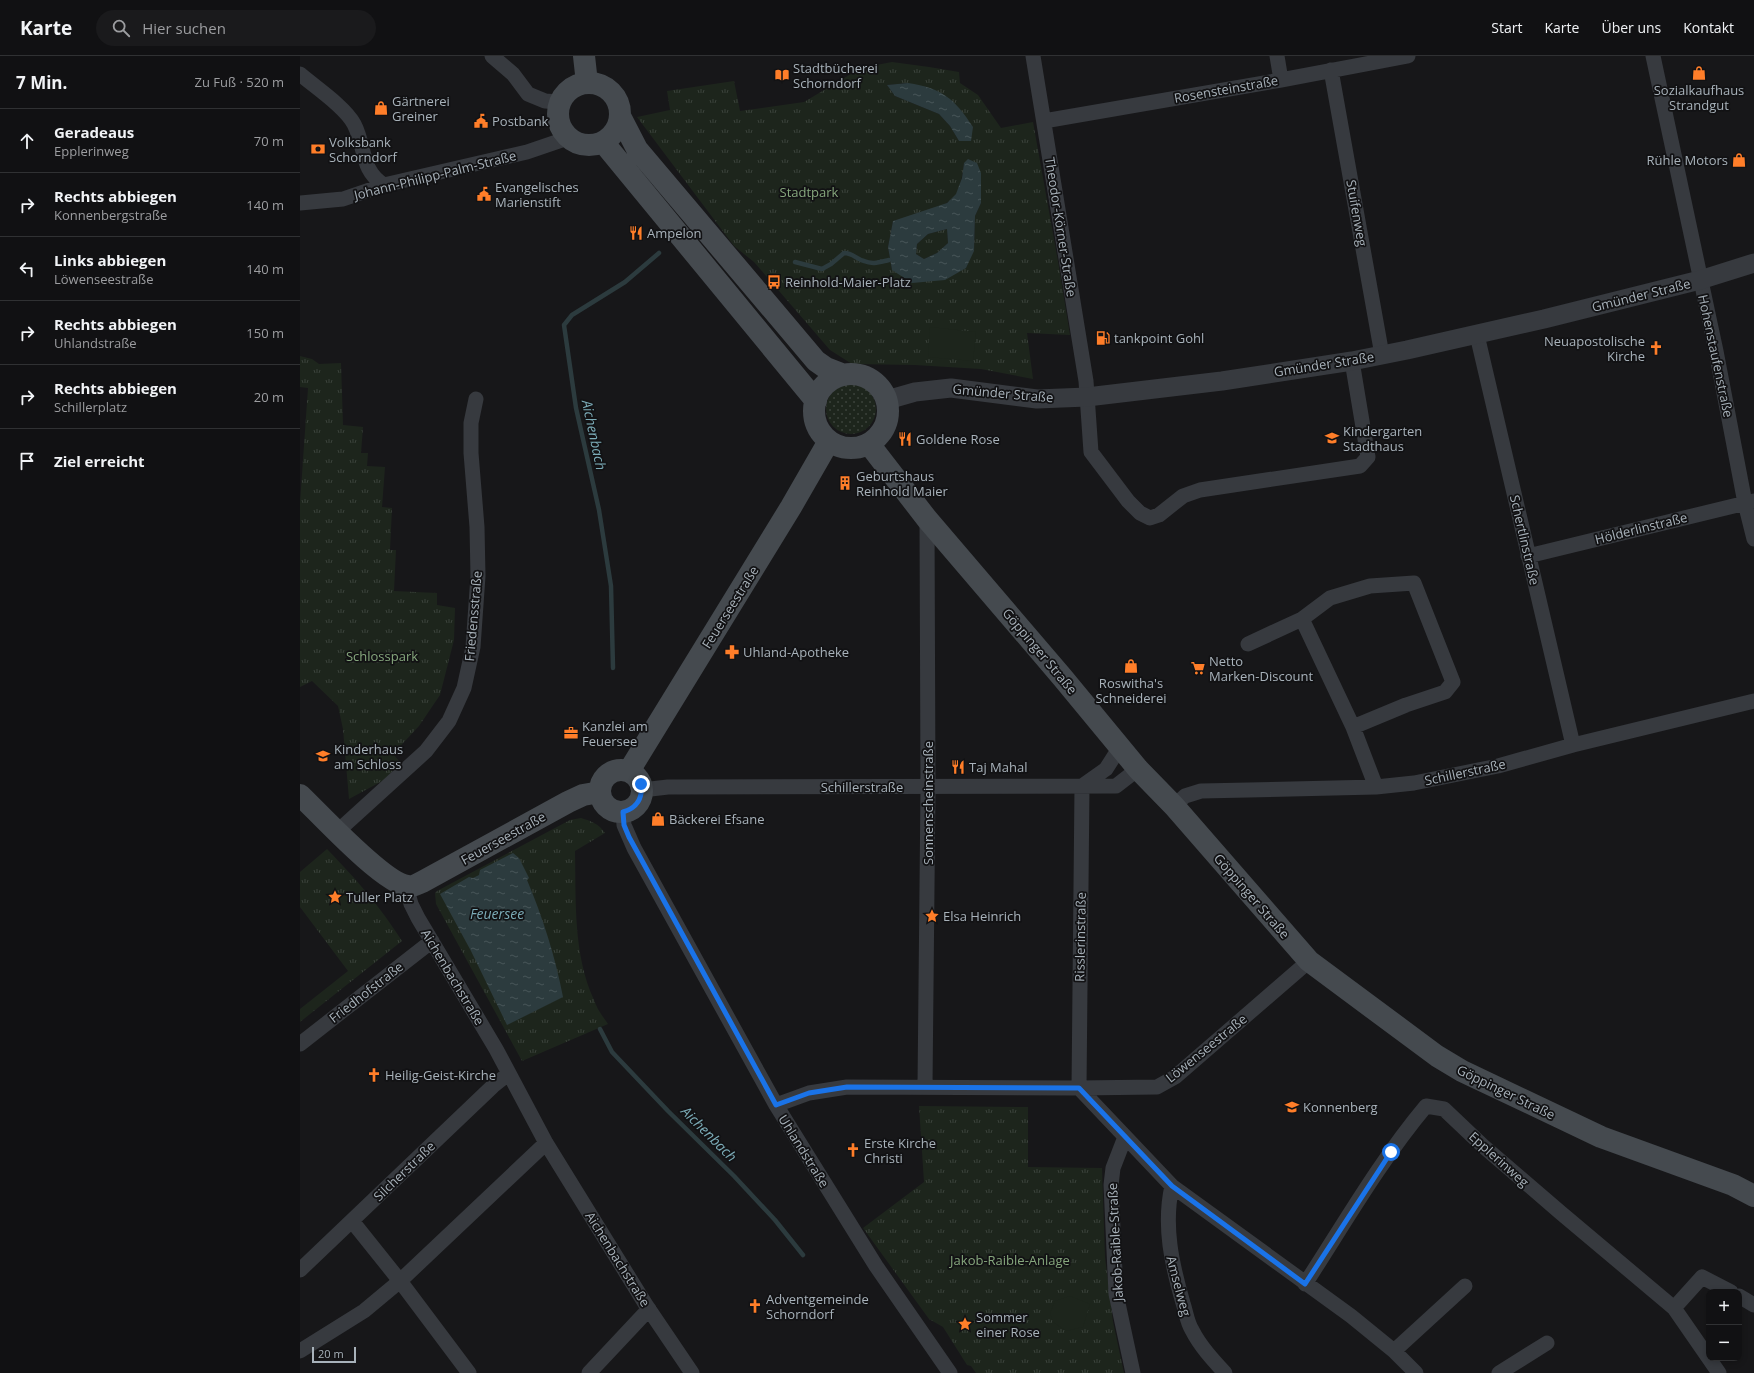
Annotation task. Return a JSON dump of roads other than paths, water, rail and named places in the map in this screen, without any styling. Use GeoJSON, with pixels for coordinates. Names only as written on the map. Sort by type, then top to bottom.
{"type":"FeatureCollection","features":[{"type":"Feature","properties":{"kind":"main road"},"geometry":{"type":"LineString","coordinates":[[584,56],[587,83]]}},
{"type":"Feature","properties":{"kind":"main road"},"geometry":{"type":"LineString","coordinates":[[620,116],[618,126],[612,135],[603,142],[592,145],[579,144],[568,138],[562,131],[558,122],[557,112],[560,102],[566,92],[576,86],[587,83],[600,85],[611,92],[618,103],[620,116],[637,149],[816,361],[826,368],[844,375],[865,377],[882,391],[887,400],[887,422],[882,432],[869,444],[861,448],[840,447],[829,441],[821,433],[816,423],[814,412],[816,401],[820,392],[826,384],[844,375]]}},
{"type":"Feature","properties":{"kind":"main road"},"geometry":{"type":"LineString","coordinates":[[603,142],[816,401]]}},
{"type":"Feature","properties":{"kind":"main road","name":"Feuerseestraße"},"geometry":{"type":"LineString","coordinates":[[629,771],[641,748],[791,507],[829,441]]}},
{"type":"Feature","properties":{"kind":"main road","name":"Göppinger Straße"},"geometry":{"type":"LineString","coordinates":[[869,444],[927,519],[1138,769],[1174,806],[1309,961],[1437,1056],[1462,1071],[1601,1137],[1733,1185],[1754,1196]]}},
{"type":"Feature","properties":{"kind":"main road"},"geometry":{"type":"LineString","coordinates":[[622,770],[629,771],[638,778],[642,790],[639,802],[635,806],[623,812],[611,809],[606,805],[600,792],[601,785],[609,774],[622,770]]}},
{"type":"Feature","properties":{"kind":"main road","name":"Feuerseestraße"},"geometry":{"type":"LineString","coordinates":[[406,886],[413,886],[422,882],[582,795],[600,792]]}},
{"type":"Feature","properties":{"kind":"main road"},"geometry":{"type":"LineString","coordinates":[[300,795],[386,877],[406,886]]}},
{"type":"Feature","properties":{"kind":"street","name":"Theodor-Körner-Straße"},"geometry":{"type":"LineString","coordinates":[[1033,56],[1086,381],[1091,452],[1128,500],[1140,513],[1150,518],[1159,515],[1183,496],[1200,490],[1360,466],[1368,457],[1352,360]]}},
{"type":"Feature","properties":{"kind":"street"},"geometry":{"type":"LineString","coordinates":[[1277,56],[1281,80]]}},
{"type":"Feature","properties":{"kind":"street","name":"Rosensteinstraße"},"geometry":{"type":"LineString","coordinates":[[1044,121],[1281,80],[1408,56]]}},
{"type":"Feature","properties":{"kind":"street","name":"Hohenstaufenstraße"},"geometry":{"type":"LineString","coordinates":[[1653,56],[1700,280],[1750,502],[1754,539]]}},
{"type":"Feature","properties":{"kind":"street"},"geometry":{"type":"LineString","coordinates":[[497,58],[513,74],[528,94],[545,101],[560,102]]}},
{"type":"Feature","properties":{"kind":"street","name":"Stuifenweg"},"geometry":{"type":"LineString","coordinates":[[1332,70],[1382,355]]}},
{"type":"Feature","properties":{"kind":"street"},"geometry":{"type":"LineString","coordinates":[[300,74],[344,112],[354,123],[368,169],[375,179],[384,185]]}},
{"type":"Feature","properties":{"kind":"street","name":"Johann-Philipp-Palm-Straße"},"geometry":{"type":"LineString","coordinates":[[300,203],[343,199],[384,185],[527,152],[568,138]]}},
{"type":"Feature","properties":{"kind":"street","name":"Gmünder Straße"},"geometry":{"type":"LineString","coordinates":[[887,400],[915,392],[951,388],[1037,399],[1087,397],[1222,381],[1382,355],[1477,335],[1700,280],[1754,263]]}},
{"type":"Feature","properties":{"kind":"street","name":"Schertlinstraße"},"geometry":{"type":"LineString","coordinates":[[1477,335],[1573,745]]}},
{"type":"Feature","properties":{"kind":"street","name":"Friedensstraße"},"geometry":{"type":"LineString","coordinates":[[338,831],[426,751],[449,721],[464,688],[473,647],[478,576],[477,527],[471,453],[471,423],[476,399]]}},
{"type":"Feature","properties":{"kind":"street","name":"Hölderlinstraße"},"geometry":{"type":"LineString","coordinates":[[1528,556],[1750,502]]}},
{"type":"Feature","properties":{"kind":"street","name":"Sonnenscheinstraße"},"geometry":{"type":"LineString","coordinates":[[925,1087],[928,787],[927,519]]}},
{"type":"Feature","properties":{"kind":"street"},"geometry":{"type":"LineString","coordinates":[[1248,644],[1302,619],[1330,598],[1370,586],[1414,583],[1453,682],[1445,692],[1406,704],[1353,727]]}},
{"type":"Feature","properties":{"kind":"street"},"geometry":{"type":"LineString","coordinates":[[1302,619],[1353,727],[1376,787]]}},
{"type":"Feature","properties":{"kind":"street","name":"Schillerstraße"},"geometry":{"type":"LineString","coordinates":[[1174,806],[1186,796],[1201,791],[1376,787],[1414,783],[1498,766],[1573,745],[1754,701]]}},
{"type":"Feature","properties":{"kind":"street"},"geometry":{"type":"LineString","coordinates":[[1082,786],[1106,769],[1120,747]]}},
{"type":"Feature","properties":{"kind":"street","name":"Schillerstraße"},"geometry":{"type":"LineString","coordinates":[[642,790],[668,787],[1116,786],[1138,769]]}},
{"type":"Feature","properties":{"kind":"street","name":"Risslerinstraße"},"geometry":{"type":"LineString","coordinates":[[1079,1088],[1082,786]]}},
{"type":"Feature","properties":{"kind":"street","name":"Uhlandstraße"},"geometry":{"type":"LineString","coordinates":[[623,812],[624,825],[634,848],[776,1105],[876,1266],[950,1373]]}},
{"type":"Feature","properties":{"kind":"street","name":"Aichenbachstraße"},"geometry":{"type":"LineString","coordinates":[[406,886],[411,904],[418,918],[496,1050],[546,1143],[649,1309],[692,1373]]}},
{"type":"Feature","properties":{"kind":"street","name":"Friedhofstraße"},"geometry":{"type":"LineString","coordinates":[[300,1044],[432,941]]}},
{"type":"Feature","properties":{"kind":"street","name":"Löwenseestraße"},"geometry":{"type":"LineString","coordinates":[[776,1105],[809,1093],[847,1087],[1157,1087],[1175,1077],[1309,961]]}},
{"type":"Feature","properties":{"kind":"street","name":"Silcherstraße"},"geometry":{"type":"LineString","coordinates":[[300,1270],[492,1086],[508,1074]]}},
{"type":"Feature","properties":{"kind":"street"},"geometry":{"type":"LineString","coordinates":[[1079,1088],[1172,1186],[1351,1316],[1394,1351],[1416,1373]]}},
{"type":"Feature","properties":{"kind":"street","name":"Epplerinweg"},"geometry":{"type":"LineString","coordinates":[[1305,1284],[1365,1190],[1410,1126],[1426,1106],[1444,1109],[1537,1193],[1674,1308],[1719,1373]]}},
{"type":"Feature","properties":{"kind":"street","name":"Jakob-Raible-Straße"},"geometry":{"type":"LineString","coordinates":[[1125,1136],[1113,1168],[1112,1185],[1116,1294],[1133,1373]]}},
{"type":"Feature","properties":{"kind":"street"},"geometry":{"type":"LineString","coordinates":[[300,1351],[364,1311],[400,1281],[546,1143]]}},
{"type":"Feature","properties":{"kind":"street","name":"Amselweg"},"geometry":{"type":"LineString","coordinates":[[1172,1186],[1168,1205],[1170,1247],[1177,1281],[1191,1329],[1210,1357],[1225,1373]]}},
{"type":"Feature","properties":{"kind":"street"},"geometry":{"type":"LineString","coordinates":[[352,1221],[400,1281],[469,1373]]}},
{"type":"Feature","properties":{"kind":"street"},"geometry":{"type":"LineString","coordinates":[[1674,1308],[1702,1277],[1725,1289]]}},
{"type":"Feature","properties":{"kind":"street"},"geometry":{"type":"LineString","coordinates":[[1394,1351],[1465,1286]]}},
{"type":"Feature","properties":{"kind":"street"},"geometry":{"type":"LineString","coordinates":[[1742,1298],[1754,1305]]}},
{"type":"Feature","properties":{"kind":"street"},"geometry":{"type":"LineString","coordinates":[[589,1373],[649,1309]]}},
{"type":"Feature","properties":{"kind":"street"},"geometry":{"type":"LineString","coordinates":[[1499,1373],[1547,1342]]}},
{"type":"Feature","properties":{"kind":"water"},"geometry":{"type":"Polygon","coordinates":[[[908,83],[930,88],[946,96],[953,102],[973,127],[971,141],[959,141],[950,126],[939,114],[895,96],[887,85],[908,83]]]}},
{"type":"Feature","properties":{"kind":"water"},"geometry":{"type":"Polygon","coordinates":[[[968,159],[977,163],[981,173],[981,203],[975,216],[974,251],[966,268],[945,280],[912,283],[892,270],[888,247],[893,221],[947,203],[956,194],[962,178],[964,163],[968,159]],[[947,229],[928,234],[917,244],[916,254],[924,259],[937,253],[948,243],[947,229]]]}},
{"type":"Feature","properties":{"kind":"water","name":"Feuersee"},"geometry":{"type":"Polygon","coordinates":[[[513,853],[519,858],[529,878],[527,880],[548,937],[563,997],[507,1025],[471,951],[440,894],[469,877],[473,878],[479,875],[480,870],[513,853]]]}},
{"type":"Feature","properties":{"kind":"waterway","name":"Aichenbach"},"geometry":{"type":"LineString","coordinates":[[613,668],[611,586],[599,510],[576,408],[564,325],[572,315],[625,282],[659,253]]}},
{"type":"Feature","properties":{"kind":"waterway"},"geometry":{"type":"LineString","coordinates":[[795,262],[822,269],[831,264],[844,253],[850,254],[870,263],[889,260]]}},
{"type":"Feature","properties":{"kind":"waterway","name":"Aichenbach"},"geometry":{"type":"LineString","coordinates":[[600,1029],[612,1052],[668,1111],[734,1176],[775,1220],[803,1255]]}},
{"type":"Feature","properties":{"kind":"place","name":"Sozialkaufhaus Strandgut"},"geometry":{"type":"Point","coordinates":[1699,73]}},
{"type":"Feature","properties":{"kind":"place","name":"Stadtbücherei Schorndorf"},"geometry":{"type":"Point","coordinates":[782,75]}},
{"type":"Feature","properties":{"kind":"place","name":"Gärtnerei Greiner"},"geometry":{"type":"Point","coordinates":[381,108]}},
{"type":"Feature","properties":{"kind":"place","name":"Postbank"},"geometry":{"type":"Point","coordinates":[481,121]}},
{"type":"Feature","properties":{"kind":"place","name":"Volksbank Schorndorf"},"geometry":{"type":"Point","coordinates":[318,149]}},
{"type":"Feature","properties":{"kind":"place","name":"Rühle Motors"},"geometry":{"type":"Point","coordinates":[1739,160]}},
{"type":"Feature","properties":{"kind":"place","name":"Evangelisches Marienstift"},"geometry":{"type":"Point","coordinates":[484,194]}},
{"type":"Feature","properties":{"kind":"place","name":"Ampelon"},"geometry":{"type":"Point","coordinates":[636,233]}},
{"type":"Feature","properties":{"kind":"place","name":"Reinhold-Maier-Platz"},"geometry":{"type":"Point","coordinates":[774,282]}},
{"type":"Feature","properties":{"kind":"place","name":"tankpoint Gohl"},"geometry":{"type":"Point","coordinates":[1103,338]}},
{"type":"Feature","properties":{"kind":"place","name":"Neuapostolische Kirche"},"geometry":{"type":"Point","coordinates":[1656,348]}},
{"type":"Feature","properties":{"kind":"place","name":"Kindergarten Stadthaus"},"geometry":{"type":"Point","coordinates":[1332,438]}},
{"type":"Feature","properties":{"kind":"place","name":"Goldene Rose"},"geometry":{"type":"Point","coordinates":[905,439]}},
{"type":"Feature","properties":{"kind":"place","name":"Geburtshaus Reinhold Maier"},"geometry":{"type":"Point","coordinates":[845,483]}},
{"type":"Feature","properties":{"kind":"place","name":"Uhland-Apotheke"},"geometry":{"type":"Point","coordinates":[732,652]}},
{"type":"Feature","properties":{"kind":"place","name":"Roswitha's Schneiderei"},"geometry":{"type":"Point","coordinates":[1131,666]}},
{"type":"Feature","properties":{"kind":"place","name":"Netto Marken-Discount"},"geometry":{"type":"Point","coordinates":[1198,668]}},
{"type":"Feature","properties":{"kind":"place","name":"Kanzlei am Feuersee"},"geometry":{"type":"Point","coordinates":[571,733]}},
{"type":"Feature","properties":{"kind":"place","name":"Kinderhaus am Schloss"},"geometry":{"type":"Point","coordinates":[323,756]}},
{"type":"Feature","properties":{"kind":"place","name":"Taj Mahal"},"geometry":{"type":"Point","coordinates":[958,767]}},
{"type":"Feature","properties":{"kind":"place","name":"Bäckerei Efsane"},"geometry":{"type":"Point","coordinates":[658,819]}},
{"type":"Feature","properties":{"kind":"place","name":"Tuller Platz"},"geometry":{"type":"Point","coordinates":[335,897]}},
{"type":"Feature","properties":{"kind":"place","name":"Elsa Heinrich"},"geometry":{"type":"Point","coordinates":[932,916]}},
{"type":"Feature","properties":{"kind":"place","name":"Heilig-Geist-Kirche"},"geometry":{"type":"Point","coordinates":[374,1075]}},
{"type":"Feature","properties":{"kind":"place","name":"Konnenberg"},"geometry":{"type":"Point","coordinates":[1292,1107]}},
{"type":"Feature","properties":{"kind":"place","name":"Erste Kirche Christi"},"geometry":{"type":"Point","coordinates":[853,1150]}},
{"type":"Feature","properties":{"kind":"place","name":"Adventgemeinde Schorndorf"},"geometry":{"type":"Point","coordinates":[755,1306]}},
{"type":"Feature","properties":{"kind":"place","name":"Sommer einer Rose"},"geometry":{"type":"Point","coordinates":[965,1324]}},
{"type":"Feature","properties":{"kind":"park label","name":"Stadtpark"},"geometry":{"type":"Point","coordinates":[809,192]}},
{"type":"Feature","properties":{"kind":"park label","name":"Schlosspark"},"geometry":{"type":"Point","coordinates":[382,656]}},
{"type":"Feature","properties":{"kind":"park label","name":"Jakob-Raible-Anlage"},"geometry":{"type":"Point","coordinates":[1010,1260]}}]}
